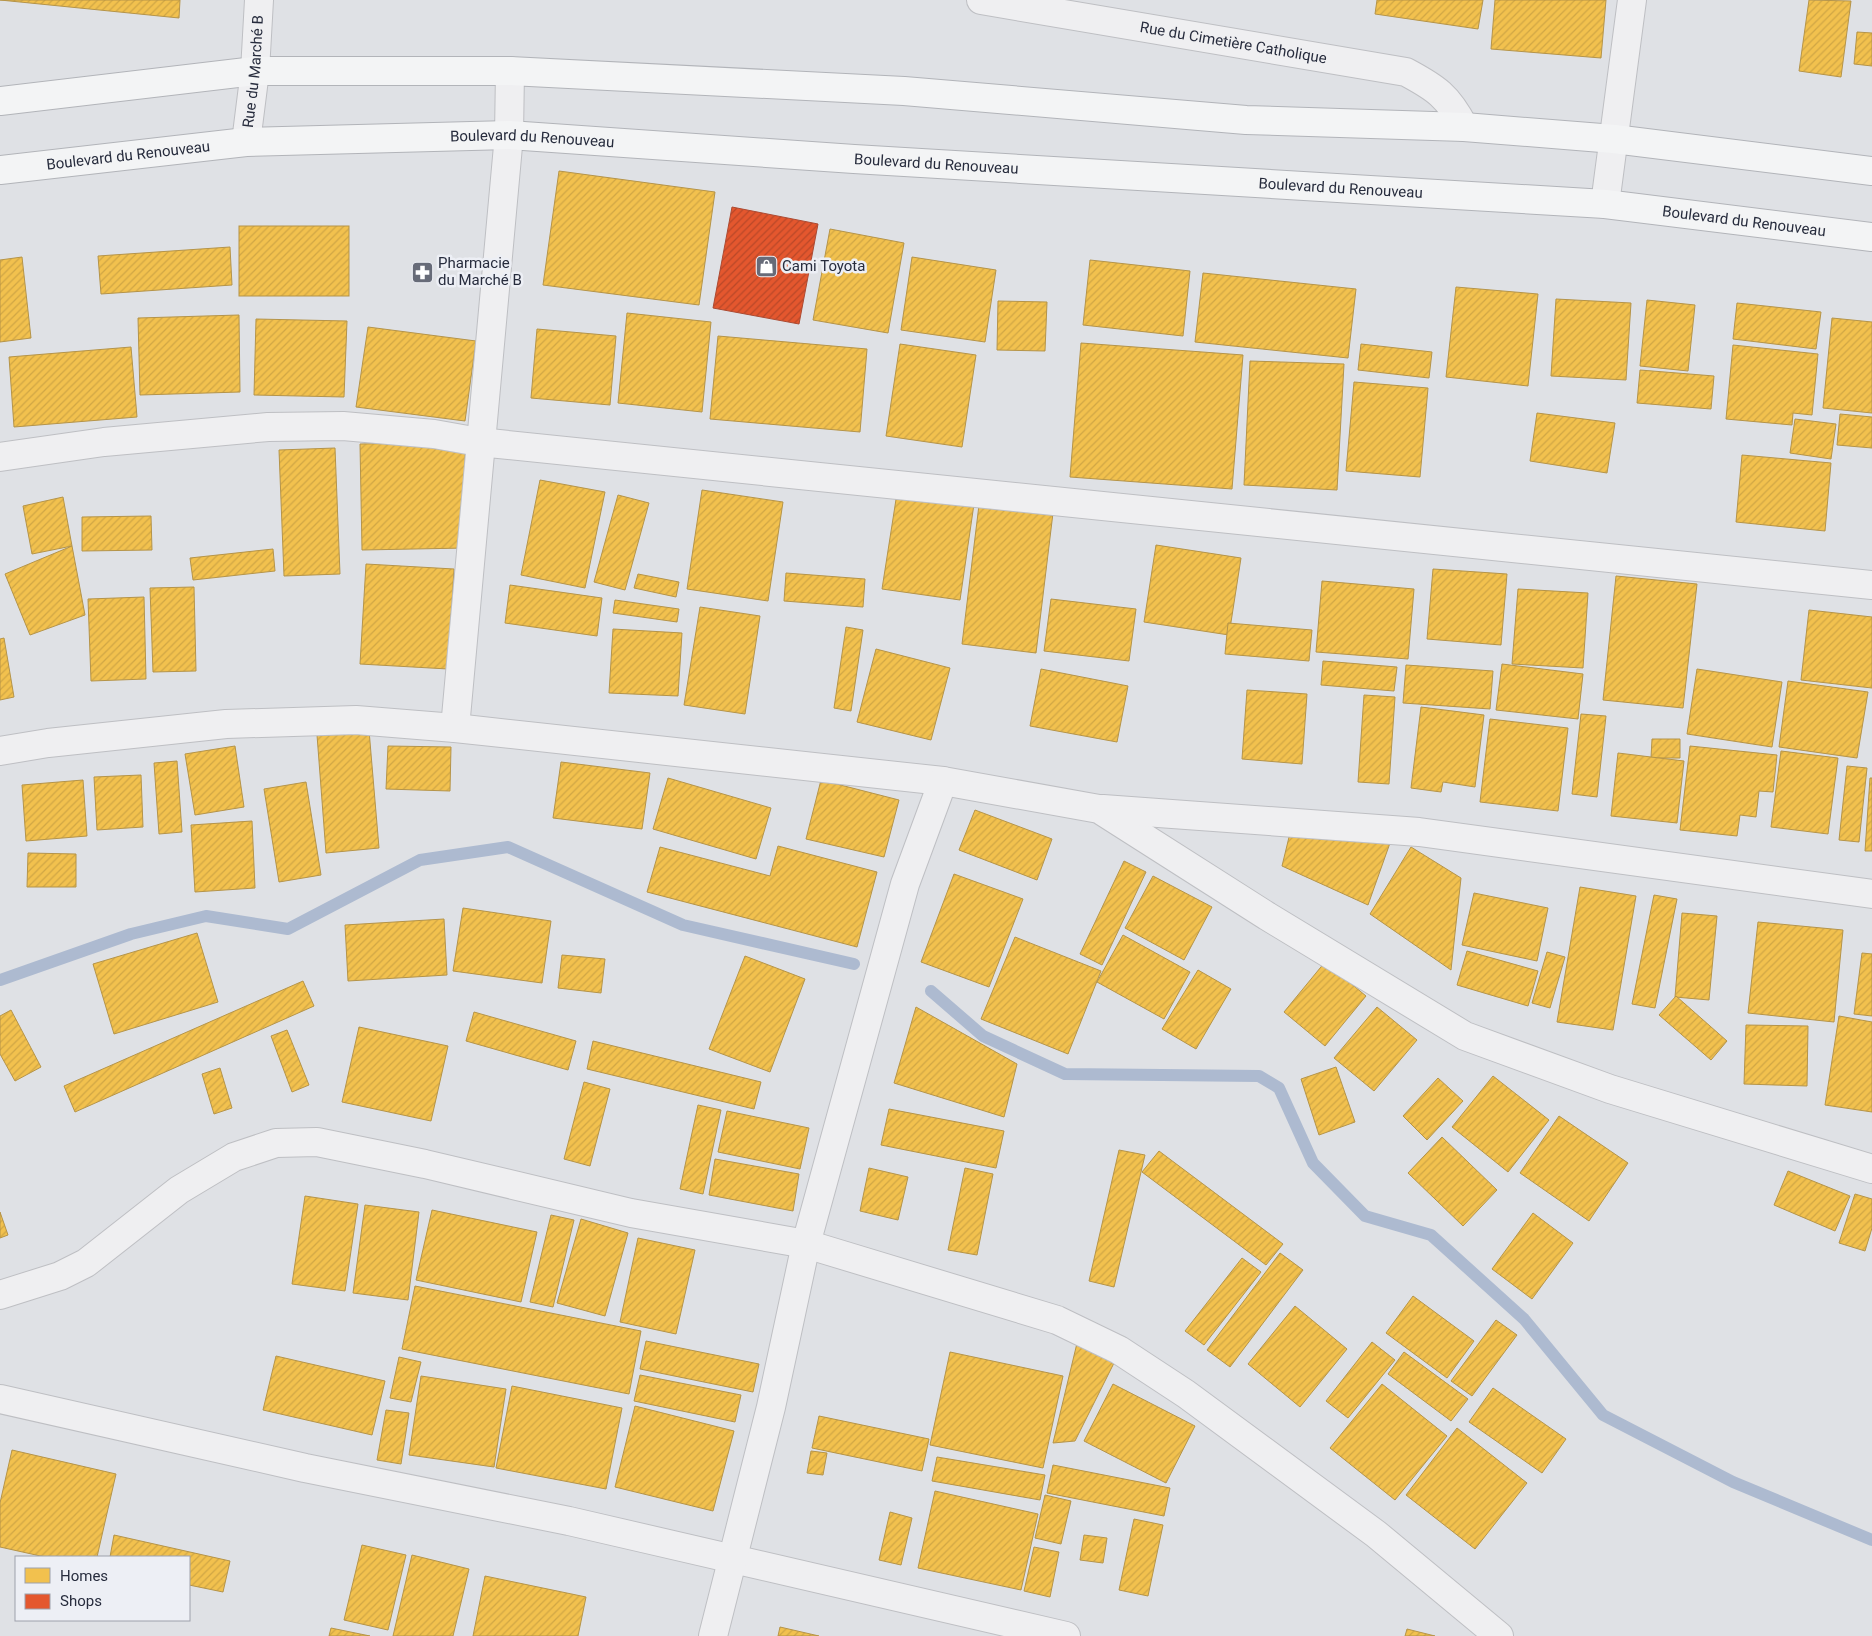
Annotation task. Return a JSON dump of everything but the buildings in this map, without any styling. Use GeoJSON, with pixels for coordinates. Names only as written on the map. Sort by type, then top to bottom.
{"type":"FeatureCollection","features":[{"type":"Feature","properties":{"kind":"highway"},"geometry":{"type":"LineString","coordinates":[[0,101],[255,71],[510,70],[904,90],[1246,120],[1464,127],[1614,139],[1872,171]]}},
{"type":"Feature","properties":{"kind":"highway","name":"Boulevard du Renouveau"},"geometry":{"type":"LineString","coordinates":[[0,170],[246,142],[509,135],[844,159],[1605,204],[1872,237]]}},
{"type":"Feature","properties":{"kind":"street","name":"Rue du Marché B"},"geometry":{"type":"LineString","coordinates":[[246,142],[255,71],[259,0]]}},
{"type":"Feature","properties":{"kind":"street","name":"Rue du Cimetière Catholique"},"geometry":{"type":"LineString","coordinates":[[981,0],[1406,72],[1434,87],[1454,107],[1464,127]]}},
{"type":"Feature","properties":{"kind":"street"},"geometry":{"type":"LineString","coordinates":[[1605,204],[1632,0]]}},
{"type":"Feature","properties":{"kind":"street"},"geometry":{"type":"LineString","coordinates":[[455,728],[479,442],[509,135],[510,70]]}},
{"type":"Feature","properties":{"kind":"street"},"geometry":{"type":"LineString","coordinates":[[0,456],[104,442],[268,427],[343,426],[434,434],[479,442],[1872,585]]}},
{"type":"Feature","properties":{"kind":"street"},"geometry":{"type":"LineString","coordinates":[[0,751],[48,743],[226,724],[356,720],[455,728],[943,782],[1099,809],[1419,832],[1872,894]]}},
{"type":"Feature","properties":{"kind":"street"},"geometry":{"type":"LineString","coordinates":[[713,1636],[731,1558],[771,1407],[806,1244],[905,884],[943,782]]}},
{"type":"Feature","properties":{"kind":"street"},"geometry":{"type":"LineString","coordinates":[[1099,809],[1267,916],[1465,1036],[1610,1089],[1872,1169]]}},
{"type":"Feature","properties":{"kind":"street"},"geometry":{"type":"LineString","coordinates":[[0,1296],[60,1276],[86,1263],[178,1190],[234,1157],[276,1143],[317,1142],[425,1164],[631,1213],[806,1244],[1057,1320],[1120,1350],[1186,1394],[1376,1534],[1499,1636]]}},
{"type":"Feature","properties":{"kind":"street"},"geometry":{"type":"LineString","coordinates":[[0,1398],[306,1468],[569,1520],[1066,1636]]}},
{"type":"Feature","properties":{"kind":"waterway"},"geometry":{"type":"LineString","coordinates":[[0,980],[131,934],[206,916],[288,929],[420,860],[508,847],[683,925],[854,964]]}},
{"type":"Feature","properties":{"kind":"waterway"},"geometry":{"type":"LineString","coordinates":[[931,991],[983,1036],[1065,1074],[1259,1076],[1279,1088],[1313,1163],[1365,1216],[1431,1235],[1524,1319],[1603,1415],[1733,1482],[1872,1540]]}},
{"type":"Feature","properties":{"kind":"place","name":"Cami Toyota"},"geometry":{"type":"Point","coordinates":[766,266]}},
{"type":"Feature","properties":{"kind":"place","name":"Pharmacie du Marché B"},"geometry":{"type":"Point","coordinates":[422,272]}}]}
